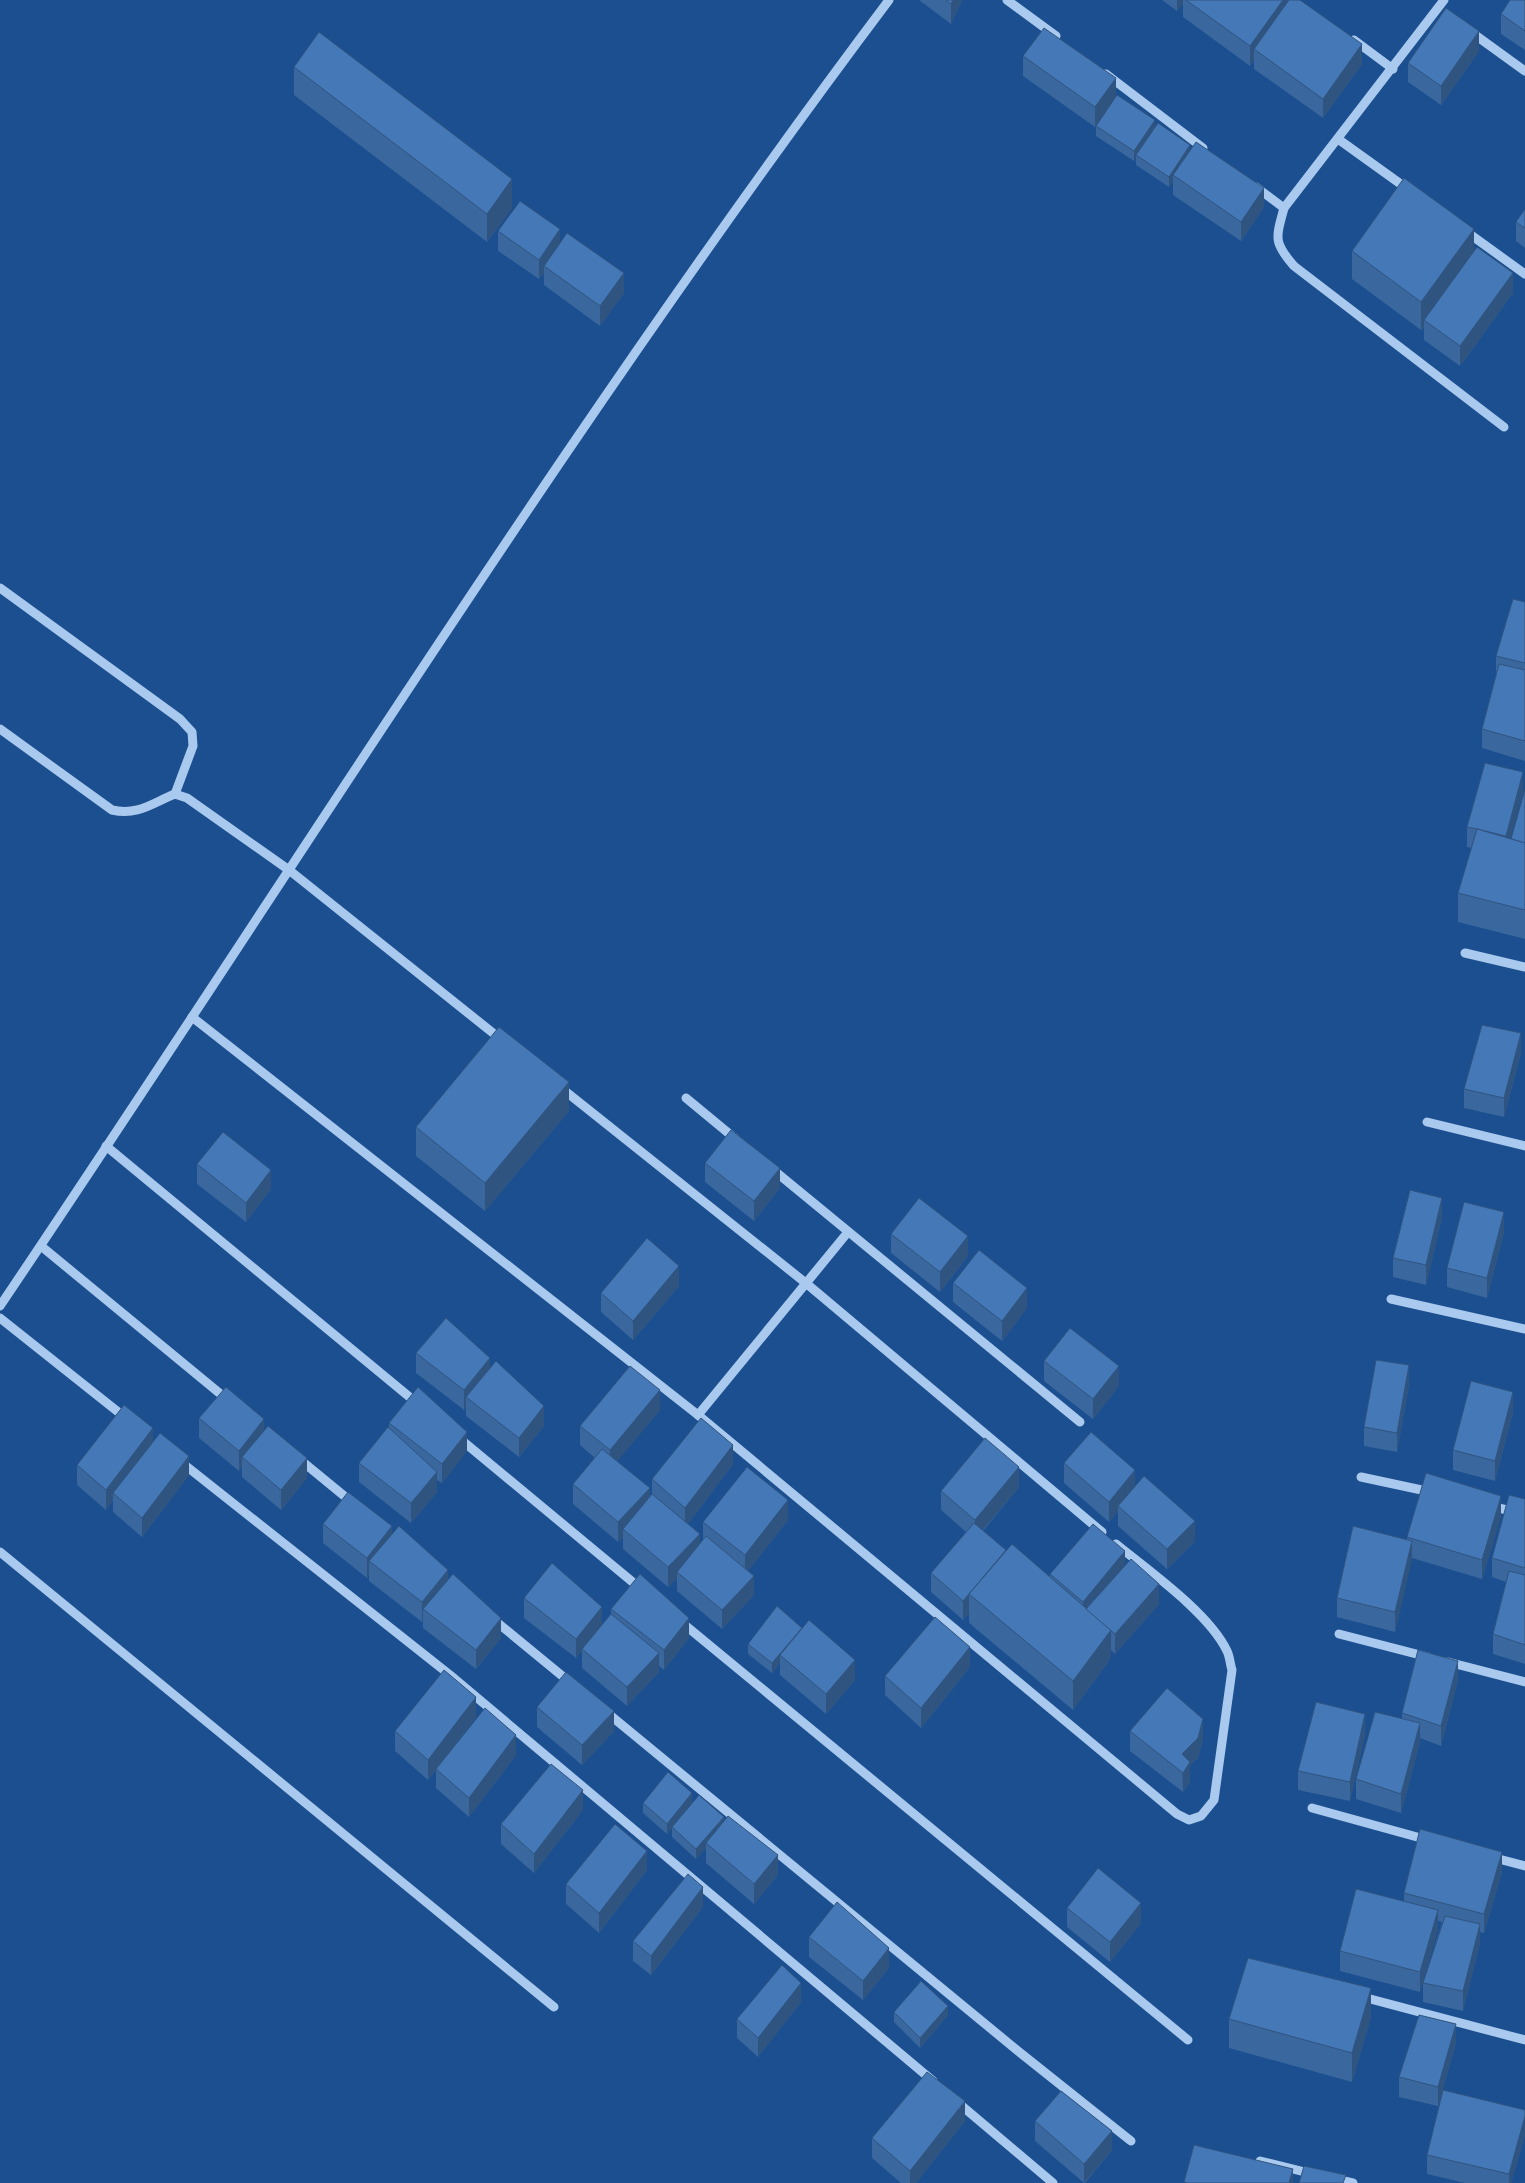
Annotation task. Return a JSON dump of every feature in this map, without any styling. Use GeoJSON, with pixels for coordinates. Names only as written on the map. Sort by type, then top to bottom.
{"type":"FeatureCollection","features":[{"type":"Feature","properties":{"kind":"street"},"geometry":{"type":"LineString","coordinates":[[0,1306],[636,352],[842,62],[889,0]]}},
{"type":"Feature","properties":{"kind":"street"},"geometry":{"type":"LineString","coordinates":[[1007,0],[1062,42]]}},
{"type":"Feature","properties":{"kind":"street"},"geometry":{"type":"LineString","coordinates":[[1444,0],[1393,69],[1284,208],[1277,232],[1279,250],[1294,266],[1504,427]]}},
{"type":"Feature","properties":{"kind":"street"},"geometry":{"type":"LineString","coordinates":[[1438,8],[1446,14]]}},
{"type":"Feature","properties":{"kind":"street"},"geometry":{"type":"LineString","coordinates":[[1461,25],[1525,71]]}},
{"type":"Feature","properties":{"kind":"street"},"geometry":{"type":"LineString","coordinates":[[1346,34],[1393,69]]}},
{"type":"Feature","properties":{"kind":"street"},"geometry":{"type":"LineString","coordinates":[[1102,71],[1212,154]]}},
{"type":"Feature","properties":{"kind":"street"},"geometry":{"type":"LineString","coordinates":[[1338,139],[1416,195]]}},
{"type":"Feature","properties":{"kind":"street"},"geometry":{"type":"LineString","coordinates":[[1252,184],[1284,208]]}},
{"type":"Feature","properties":{"kind":"street"},"geometry":{"type":"LineString","coordinates":[[1455,223],[1525,274]]}},
{"type":"Feature","properties":{"kind":"street"},"geometry":{"type":"LineString","coordinates":[[0,588],[180,718],[192,732],[193,746],[175,794]]}},
{"type":"Feature","properties":{"kind":"street"},"geometry":{"type":"LineString","coordinates":[[0,729],[112,810],[125,813],[139,811],[175,794],[187,798],[289,870],[513,1049]]}},
{"type":"Feature","properties":{"kind":"street"},"geometry":{"type":"LineString","coordinates":[[1465,953],[1525,967]]}},
{"type":"Feature","properties":{"kind":"street"},"geometry":{"type":"LineString","coordinates":[[192,1017],[698,1415],[1177,1814],[1189,1820],[1201,1816],[1214,1800],[1232,1670],[1227,1651],[1214,1632],[1192,1608],[807,1284],[552,1080]]}},
{"type":"Feature","properties":{"kind":"street"},"geometry":{"type":"LineString","coordinates":[[686,1098],[745,1146]]}},
{"type":"Feature","properties":{"kind":"street"},"geometry":{"type":"LineString","coordinates":[[1427,1122],[1525,1146]]}},
{"type":"Feature","properties":{"kind":"street"},"geometry":{"type":"LineString","coordinates":[[106,1146],[428,1413]]}},
{"type":"Feature","properties":{"kind":"street"},"geometry":{"type":"LineString","coordinates":[[767,1165],[1080,1422]]}},
{"type":"Feature","properties":{"kind":"street"},"geometry":{"type":"LineString","coordinates":[[698,1415],[848,1232]]}},
{"type":"Feature","properties":{"kind":"street"},"geometry":{"type":"LineString","coordinates":[[41,1246],[233,1404]]}},
{"type":"Feature","properties":{"kind":"street"},"geometry":{"type":"LineString","coordinates":[[1391,1299],[1525,1329]]}},
{"type":"Feature","properties":{"kind":"street"},"geometry":{"type":"LineString","coordinates":[[0,1318],[132,1423]]}},
{"type":"Feature","properties":{"kind":"street"},"geometry":{"type":"LineString","coordinates":[[452,1432],[651,1597]]}},
{"type":"Feature","properties":{"kind":"street"},"geometry":{"type":"LineString","coordinates":[[287,1449],[364,1512]]}},
{"type":"Feature","properties":{"kind":"street"},"geometry":{"type":"LineString","coordinates":[[171,1454],[450,1675],[939,2087]]}},
{"type":"Feature","properties":{"kind":"street"},"geometry":{"type":"LineString","coordinates":[[1361,1476],[1438,1494]]}},
{"type":"Feature","properties":{"kind":"street"},"geometry":{"type":"LineString","coordinates":[[1477,1503],[1525,1514]]}},
{"type":"Feature","properties":{"kind":"street"},"geometry":{"type":"LineString","coordinates":[[0,1552],[554,2007]]}},
{"type":"Feature","properties":{"kind":"street"},"geometry":{"type":"LineString","coordinates":[[487,1614],[579,1690]]}},
{"type":"Feature","properties":{"kind":"street"},"geometry":{"type":"LineString","coordinates":[[674,1616],[1188,2040]]}},
{"type":"Feature","properties":{"kind":"street"},"geometry":{"type":"LineString","coordinates":[[1339,1634],[1525,1682]]}},
{"type":"Feature","properties":{"kind":"street"},"geometry":{"type":"LineString","coordinates":[[595,1702],[1018,2051],[1131,2141]]}},
{"type":"Feature","properties":{"kind":"street"},"geometry":{"type":"LineString","coordinates":[[1312,1808],[1442,1843]]}},
{"type":"Feature","properties":{"kind":"street"},"geometry":{"type":"LineString","coordinates":[[1479,1853],[1525,1866]]}},
{"type":"Feature","properties":{"kind":"street"},"geometry":{"type":"LineString","coordinates":[[1351,1994],[1525,2040]]}},
{"type":"Feature","properties":{"kind":"street"},"geometry":{"type":"LineString","coordinates":[[946,2093],[1053,2183]]}},
{"type":"Feature","properties":{"kind":"street"},"geometry":{"type":"LineString","coordinates":[[1247,2158],[1353,2183]]}},
{"type":"Feature","properties":{"kind":"building"},"geometry":{"type":"Polygon","coordinates":[[[1186,0],[1283,0],[1250,46],[1186,0]]]}},
{"type":"Feature","properties":{"kind":"building"},"geometry":{"type":"Polygon","coordinates":[[[1289,0],[1300,0],[1362,44],[1323,99],[1254,49],[1289,0]]]}},
{"type":"Feature","properties":{"kind":"building"},"geometry":{"type":"Polygon","coordinates":[[[1510,0],[1525,0],[1525,31],[1501,14],[1510,0]]]}},
{"type":"Feature","properties":{"kind":"building"},"geometry":{"type":"Polygon","coordinates":[[[1446,8],[1479,31],[1441,86],[1408,63],[1446,8]]]}},
{"type":"Feature","properties":{"kind":"building"},"geometry":{"type":"Polygon","coordinates":[[[1044,28],[1116,78],[1095,107],[1023,56],[1044,28]]]}},
{"type":"Feature","properties":{"kind":"building"},"geometry":{"type":"Polygon","coordinates":[[[319,32],[512,179],[487,214],[294,67],[319,32]]]}},
{"type":"Feature","properties":{"kind":"building"},"geometry":{"type":"Polygon","coordinates":[[[1117,95],[1155,120],[1134,151],[1096,126],[1117,95]]]}},
{"type":"Feature","properties":{"kind":"building"},"geometry":{"type":"Polygon","coordinates":[[[1158,123],[1190,145],[1169,177],[1136,155],[1158,123]]]}},
{"type":"Feature","properties":{"kind":"building"},"geometry":{"type":"Polygon","coordinates":[[[1196,142],[1264,188],[1241,222],[1173,175],[1196,142]]]}},
{"type":"Feature","properties":{"kind":"building"},"geometry":{"type":"Polygon","coordinates":[[[1404,178],[1474,229],[1421,302],[1352,251],[1404,178]]]}},
{"type":"Feature","properties":{"kind":"building"},"geometry":{"type":"Polygon","coordinates":[[[520,201],[560,229],[539,260],[498,231],[520,201]]]}},
{"type":"Feature","properties":{"kind":"building"},"geometry":{"type":"Polygon","coordinates":[[[1525,209],[1525,228],[1516,222],[1525,209]]]}},
{"type":"Feature","properties":{"kind":"building"},"geometry":{"type":"Polygon","coordinates":[[[567,233],[624,273],[600,306],[544,266],[567,233]]]}},
{"type":"Feature","properties":{"kind":"building"},"geometry":{"type":"Polygon","coordinates":[[[1477,247],[1513,273],[1460,346],[1424,320],[1477,247]]]}},
{"type":"Feature","properties":{"kind":"building"},"geometry":{"type":"Polygon","coordinates":[[[1513,599],[1525,602],[1525,663],[1496,656],[1513,599]]]}},
{"type":"Feature","properties":{"kind":"building"},"geometry":{"type":"Polygon","coordinates":[[[1499,664],[1525,670],[1525,741],[1482,729],[1499,664]]]}},
{"type":"Feature","properties":{"kind":"building"},"geometry":{"type":"Polygon","coordinates":[[[1485,763],[1523,772],[1506,836],[1467,827],[1485,763]]]}},
{"type":"Feature","properties":{"kind":"building"},"geometry":{"type":"Polygon","coordinates":[[[1525,789],[1525,843],[1511,839],[1525,789]]]}},
{"type":"Feature","properties":{"kind":"building"},"geometry":{"type":"Polygon","coordinates":[[[1477,829],[1525,843],[1525,910],[1458,893],[1477,829]]]}},
{"type":"Feature","properties":{"kind":"building"},"geometry":{"type":"Polygon","coordinates":[[[1482,1025],[1521,1033],[1504,1098],[1464,1089],[1482,1025]]]}},
{"type":"Feature","properties":{"kind":"building"},"geometry":{"type":"Polygon","coordinates":[[[499,1027],[569,1082],[485,1183],[416,1127],[499,1027]]]}},
{"type":"Feature","properties":{"kind":"building"},"geometry":{"type":"Polygon","coordinates":[[[731,1130],[780,1168],[754,1201],[705,1163],[731,1130]]]}},
{"type":"Feature","properties":{"kind":"building"},"geometry":{"type":"Polygon","coordinates":[[[223,1132],[271,1170],[246,1203],[197,1164],[223,1132]]]}},
{"type":"Feature","properties":{"kind":"building"},"geometry":{"type":"Polygon","coordinates":[[[1410,1190],[1442,1198],[1426,1265],[1393,1258],[1410,1190]]]}},
{"type":"Feature","properties":{"kind":"building"},"geometry":{"type":"Polygon","coordinates":[[[919,1198],[968,1236],[940,1272],[891,1234],[919,1198]]]}},
{"type":"Feature","properties":{"kind":"building"},"geometry":{"type":"Polygon","coordinates":[[[1464,1202],[1504,1212],[1487,1278],[1447,1268],[1464,1202]]]}},
{"type":"Feature","properties":{"kind":"building"},"geometry":{"type":"Polygon","coordinates":[[[647,1238],[679,1266],[633,1321],[601,1293],[647,1238]]]}},
{"type":"Feature","properties":{"kind":"building"},"geometry":{"type":"Polygon","coordinates":[[[979,1250],[1027,1288],[1002,1321],[953,1283],[979,1250]]]}},
{"type":"Feature","properties":{"kind":"building"},"geometry":{"type":"Polygon","coordinates":[[[446,1318],[490,1358],[464,1390],[416,1353],[446,1318]]]}},
{"type":"Feature","properties":{"kind":"building"},"geometry":{"type":"Polygon","coordinates":[[[1070,1328],[1119,1366],[1093,1399],[1044,1361],[1070,1328]]]}},
{"type":"Feature","properties":{"kind":"building"},"geometry":{"type":"Polygon","coordinates":[[[1376,1360],[1409,1365],[1397,1433],[1364,1427],[1376,1360]]]}},
{"type":"Feature","properties":{"kind":"building"},"geometry":{"type":"Polygon","coordinates":[[[496,1361],[544,1406],[519,1438],[466,1397],[496,1361]]]}},
{"type":"Feature","properties":{"kind":"building"},"geometry":{"type":"Polygon","coordinates":[[[630,1366],[660,1390],[610,1450],[580,1426],[630,1366]]]}},
{"type":"Feature","properties":{"kind":"building"},"geometry":{"type":"Polygon","coordinates":[[[1471,1381],[1513,1392],[1495,1461],[1453,1450],[1471,1381]]]}},
{"type":"Feature","properties":{"kind":"building"},"geometry":{"type":"Polygon","coordinates":[[[226,1387],[264,1419],[239,1451],[199,1418],[226,1387]]]}},
{"type":"Feature","properties":{"kind":"building"},"geometry":{"type":"Polygon","coordinates":[[[418,1387],[467,1432],[442,1464],[389,1423],[418,1387]]]}},
{"type":"Feature","properties":{"kind":"building"},"geometry":{"type":"Polygon","coordinates":[[[124,1405],[153,1428],[106,1490],[77,1465],[124,1405]]]}},
{"type":"Feature","properties":{"kind":"building"},"geometry":{"type":"Polygon","coordinates":[[[701,1418],[733,1445],[685,1508],[652,1479],[701,1418]]]}},
{"type":"Feature","properties":{"kind":"building"},"geometry":{"type":"Polygon","coordinates":[[[268,1426],[307,1458],[281,1490],[242,1457],[268,1426]]]}},
{"type":"Feature","properties":{"kind":"building"},"geometry":{"type":"Polygon","coordinates":[[[388,1427],[437,1472],[411,1503],[359,1463],[388,1427]]]}},
{"type":"Feature","properties":{"kind":"building"},"geometry":{"type":"Polygon","coordinates":[[[1091,1432],[1135,1470],[1109,1502],[1064,1463],[1091,1432]]]}},
{"type":"Feature","properties":{"kind":"building"},"geometry":{"type":"Polygon","coordinates":[[[160,1433],[189,1456],[142,1518],[113,1493],[160,1433]]]}},
{"type":"Feature","properties":{"kind":"building"},"geometry":{"type":"Polygon","coordinates":[[[985,1438],[1019,1467],[975,1520],[941,1491],[985,1438]]]}},
{"type":"Feature","properties":{"kind":"building"},"geometry":{"type":"Polygon","coordinates":[[[602,1449],[650,1488],[618,1522],[573,1484],[602,1449]]]}},
{"type":"Feature","properties":{"kind":"building"},"geometry":{"type":"Polygon","coordinates":[[[747,1467],[788,1500],[745,1555],[703,1522],[747,1467]]]}},
{"type":"Feature","properties":{"kind":"building"},"geometry":{"type":"Polygon","coordinates":[[[1426,1473],[1501,1496],[1482,1560],[1407,1537],[1426,1473]]]}},
{"type":"Feature","properties":{"kind":"building"},"geometry":{"type":"Polygon","coordinates":[[[1144,1476],[1195,1521],[1167,1549],[1118,1506],[1144,1476]]]}},
{"type":"Feature","properties":{"kind":"building"},"geometry":{"type":"Polygon","coordinates":[[[348,1492],[392,1526],[367,1558],[323,1524],[348,1492]]]}},
{"type":"Feature","properties":{"kind":"building"},"geometry":{"type":"Polygon","coordinates":[[[652,1494],[700,1534],[668,1567],[623,1529],[652,1494]]]}},
{"type":"Feature","properties":{"kind":"building"},"geometry":{"type":"Polygon","coordinates":[[[1509,1495],[1525,1499],[1525,1568],[1492,1558],[1509,1495]]]}},
{"type":"Feature","properties":{"kind":"building"},"geometry":{"type":"Polygon","coordinates":[[[974,1523],[1006,1550],[963,1601],[931,1573],[974,1523]]]}},
{"type":"Feature","properties":{"kind":"building"},"geometry":{"type":"Polygon","coordinates":[[[1093,1524],[1125,1551],[1083,1602],[1050,1574],[1093,1524]]]}},
{"type":"Feature","properties":{"kind":"building"},"geometry":{"type":"Polygon","coordinates":[[[399,1526],[448,1570],[422,1602],[369,1561],[399,1526]]]}},
{"type":"Feature","properties":{"kind":"building"},"geometry":{"type":"Polygon","coordinates":[[[1353,1526],[1412,1541],[1395,1612],[1337,1598],[1353,1526]]]}},
{"type":"Feature","properties":{"kind":"building"},"geometry":{"type":"Polygon","coordinates":[[[706,1536],[754,1576],[722,1610],[677,1572],[706,1536]]]}},
{"type":"Feature","properties":{"kind":"building"},"geometry":{"type":"Polygon","coordinates":[[[1012,1544],[1111,1630],[1073,1681],[969,1594],[1012,1544]]]}},
{"type":"Feature","properties":{"kind":"building"},"geometry":{"type":"Polygon","coordinates":[[[1131,1559],[1159,1584],[1115,1634],[1086,1609],[1131,1559]]]}},
{"type":"Feature","properties":{"kind":"building"},"geometry":{"type":"Polygon","coordinates":[[[552,1563],[602,1607],[576,1639],[524,1598],[552,1563]]]}},
{"type":"Feature","properties":{"kind":"building"},"geometry":{"type":"Polygon","coordinates":[[[1509,1571],[1525,1575],[1525,1645],[1493,1634],[1509,1571]]]}},
{"type":"Feature","properties":{"kind":"building"},"geometry":{"type":"Polygon","coordinates":[[[453,1574],[501,1618],[476,1650],[423,1609],[453,1574]]]}},
{"type":"Feature","properties":{"kind":"building"},"geometry":{"type":"Polygon","coordinates":[[[640,1574],[689,1618],[664,1650],[611,1609],[640,1574]]]}},
{"type":"Feature","properties":{"kind":"building"},"geometry":{"type":"Polygon","coordinates":[[[777,1606],[802,1628],[772,1663],[748,1644],[777,1606]]]}},
{"type":"Feature","properties":{"kind":"building"},"geometry":{"type":"Polygon","coordinates":[[[611,1614],[659,1653],[627,1687],[582,1649],[611,1614]]]}},
{"type":"Feature","properties":{"kind":"building"},"geometry":{"type":"Polygon","coordinates":[[[935,1617],[970,1647],[921,1708],[885,1676],[935,1617]]]}},
{"type":"Feature","properties":{"kind":"building"},"geometry":{"type":"Polygon","coordinates":[[[809,1620],[855,1660],[826,1694],[780,1655],[809,1620]]]}},
{"type":"Feature","properties":{"kind":"building"},"geometry":{"type":"Polygon","coordinates":[[[1418,1650],[1458,1661],[1441,1726],[1402,1713],[1418,1650]]]}},
{"type":"Feature","properties":{"kind":"building"},"geometry":{"type":"Polygon","coordinates":[[[444,1670],[476,1697],[428,1760],[395,1731],[444,1670]]]}},
{"type":"Feature","properties":{"kind":"building"},"geometry":{"type":"Polygon","coordinates":[[[566,1672],[614,1711],[582,1745],[537,1707],[566,1672]]]}},
{"type":"Feature","properties":{"kind":"building"},"geometry":{"type":"Polygon","coordinates":[[[1167,1688],[1203,1719],[1198,1738],[1182,1754],[1190,1762],[1183,1773],[1130,1731],[1167,1688]]]}},
{"type":"Feature","properties":{"kind":"building"},"geometry":{"type":"Polygon","coordinates":[[[1316,1702],[1365,1714],[1350,1782],[1298,1771],[1316,1702]]]}},
{"type":"Feature","properties":{"kind":"building"},"geometry":{"type":"Polygon","coordinates":[[[485,1708],[516,1735],[469,1798],[436,1769],[485,1708]]]}},
{"type":"Feature","properties":{"kind":"building"},"geometry":{"type":"Polygon","coordinates":[[[1375,1712],[1420,1723],[1401,1794],[1356,1779],[1375,1712]]]}},
{"type":"Feature","properties":{"kind":"building"},"geometry":{"type":"Polygon","coordinates":[[[551,1764],[583,1790],[534,1854],[501,1824],[551,1764]]]}},
{"type":"Feature","properties":{"kind":"building"},"geometry":{"type":"Polygon","coordinates":[[[668,1772],[692,1793],[667,1824],[643,1803],[668,1772]]]}},
{"type":"Feature","properties":{"kind":"building"},"geometry":{"type":"Polygon","coordinates":[[[699,1795],[724,1817],[696,1849],[672,1827],[699,1795]]]}},
{"type":"Feature","properties":{"kind":"building"},"geometry":{"type":"Polygon","coordinates":[[[728,1816],[778,1855],[754,1884],[706,1843],[728,1816]]]}},
{"type":"Feature","properties":{"kind":"building"},"geometry":{"type":"Polygon","coordinates":[[[615,1824],[647,1851],[599,1913],[566,1884],[615,1824]]]}},
{"type":"Feature","properties":{"kind":"building"},"geometry":{"type":"Polygon","coordinates":[[[1420,1829],[1502,1852],[1484,1914],[1404,1893],[1420,1829]]]}},
{"type":"Feature","properties":{"kind":"building"},"geometry":{"type":"Polygon","coordinates":[[[1098,1868],[1141,1903],[1110,1942],[1067,1908],[1098,1868]]]}},
{"type":"Feature","properties":{"kind":"building"},"geometry":{"type":"Polygon","coordinates":[[[688,1874],[703,1887],[651,1956],[633,1941],[688,1874]]]}},
{"type":"Feature","properties":{"kind":"building"},"geometry":{"type":"Polygon","coordinates":[[[1356,1889],[1438,1910],[1420,1972],[1340,1951],[1356,1889]]]}},
{"type":"Feature","properties":{"kind":"building"},"geometry":{"type":"Polygon","coordinates":[[[837,1902],[889,1948],[863,1981],[809,1937],[837,1902]]]}},
{"type":"Feature","properties":{"kind":"building"},"geometry":{"type":"Polygon","coordinates":[[[1445,1916],[1480,1924],[1463,1991],[1423,1983],[1445,1916]]]}},
{"type":"Feature","properties":{"kind":"building"},"geometry":{"type":"Polygon","coordinates":[[[1248,1958],[1371,1988],[1352,2053],[1229,2019],[1248,1958]]]}},
{"type":"Feature","properties":{"kind":"building"},"geometry":{"type":"Polygon","coordinates":[[[782,1965],[801,1983],[758,2038],[737,2019],[782,1965]]]}},
{"type":"Feature","properties":{"kind":"building"},"geometry":{"type":"Polygon","coordinates":[[[921,1981],[948,2006],[920,2038],[894,2012],[921,1981]]]}},
{"type":"Feature","properties":{"kind":"building"},"geometry":{"type":"Polygon","coordinates":[[[1419,2015],[1456,2024],[1438,2087],[1399,2077],[1419,2015]]]}},
{"type":"Feature","properties":{"kind":"building"},"geometry":{"type":"Polygon","coordinates":[[[927,2072],[965,2101],[910,2171],[872,2138],[927,2072]]]}},
{"type":"Feature","properties":{"kind":"building"},"geometry":{"type":"Polygon","coordinates":[[[1443,2090],[1525,2110],[1509,2174],[1427,2155],[1443,2090]]]}},
{"type":"Feature","properties":{"kind":"building"},"geometry":{"type":"Polygon","coordinates":[[[1061,2091],[1112,2131],[1084,2164],[1035,2121],[1061,2091]]]}},
{"type":"Feature","properties":{"kind":"building"},"geometry":{"type":"Polygon","coordinates":[[[1194,2145],[1293,2169],[1289,2183],[1184,2182],[1194,2145]]]}},
{"type":"Feature","properties":{"kind":"building"},"geometry":{"type":"Polygon","coordinates":[[[1304,2166],[1346,2175],[1343,2183],[1299,2183],[1304,2166]]]}}]}
